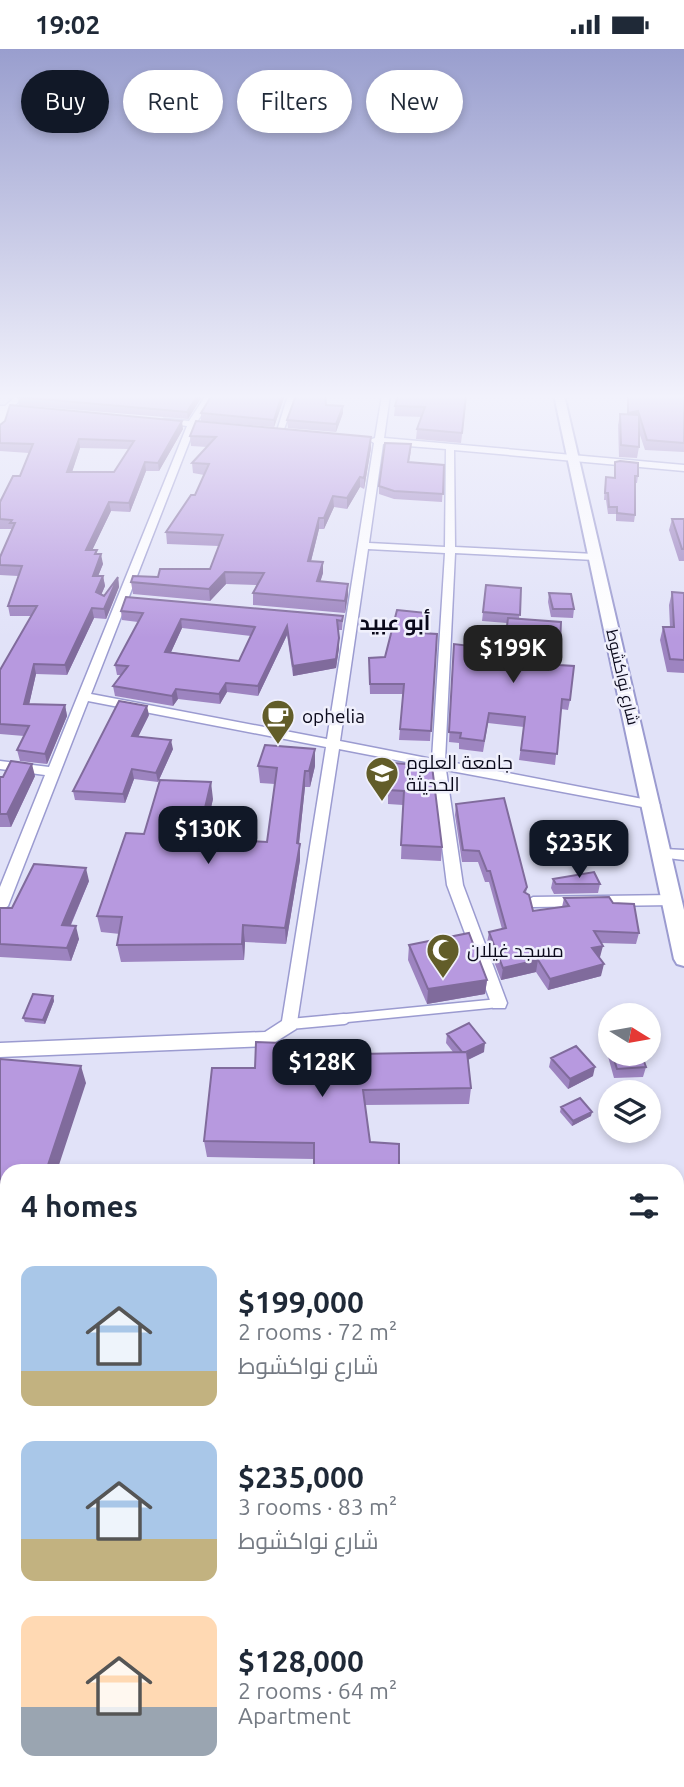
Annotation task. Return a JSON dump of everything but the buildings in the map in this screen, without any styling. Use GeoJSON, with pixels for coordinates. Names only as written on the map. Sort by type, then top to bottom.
{"type":"FeatureCollection","features":[{"type":"Feature","properties":{"kind":"street"},"geometry":{"type":"LineString","coordinates":[[0,904],[172,476]]}},
{"type":"Feature","properties":{"kind":"street"},"geometry":{"type":"LineString","coordinates":[[0,1050],[269,1039],[290,1024],[334,744],[346,619],[364,546],[375,476]]}},
{"type":"Feature","properties":{"kind":"street"},"geometry":{"type":"LineString","coordinates":[[450,476],[450,551],[438,764],[455,885],[499,1003]]}},
{"type":"Feature","properties":{"kind":"street","name":"شارع نواكشوط"},"geometry":{"type":"LineString","coordinates":[[580,476],[595,557],[664,854],[684,959]]}},
{"type":"Feature","properties":{"kind":"street"},"geometry":{"type":"LineString","coordinates":[[364,546],[595,557]]}},
{"type":"Feature","properties":{"kind":"street"},"geometry":{"type":"LineString","coordinates":[[124,599],[137,600]]}},
{"type":"Feature","properties":{"kind":"street"},"geometry":{"type":"LineString","coordinates":[[84,697],[653,805]]}},
{"type":"Feature","properties":{"kind":"street"},"geometry":{"type":"LineString","coordinates":[[0,765],[54,772]]}},
{"type":"Feature","properties":{"kind":"street"},"geometry":{"type":"LineString","coordinates":[[664,854],[684,855]]}},
{"type":"Feature","properties":{"kind":"street"},"geometry":{"type":"LineString","coordinates":[[533,902],[673,900]]}},
{"type":"Feature","properties":{"kind":"lane"},"geometry":{"type":"LineString","coordinates":[[290,1024],[499,1003]]}},
{"type":"Feature","properties":{"kind":"place","name":"ophelia"},"geometry":{"type":"Point","coordinates":[278,746]}},
{"type":"Feature","properties":{"kind":"place","name":"جامعة العلوم الحديثة"},"geometry":{"type":"Point","coordinates":[382,803]}},
{"type":"Feature","properties":{"kind":"place","name":"مسجد غيلان"},"geometry":{"type":"Point","coordinates":[443,980]}},
{"type":"Feature","properties":{"kind":"district","name":"أبو عبيد"},"geometry":{"type":"Point","coordinates":[395,623]}}]}
